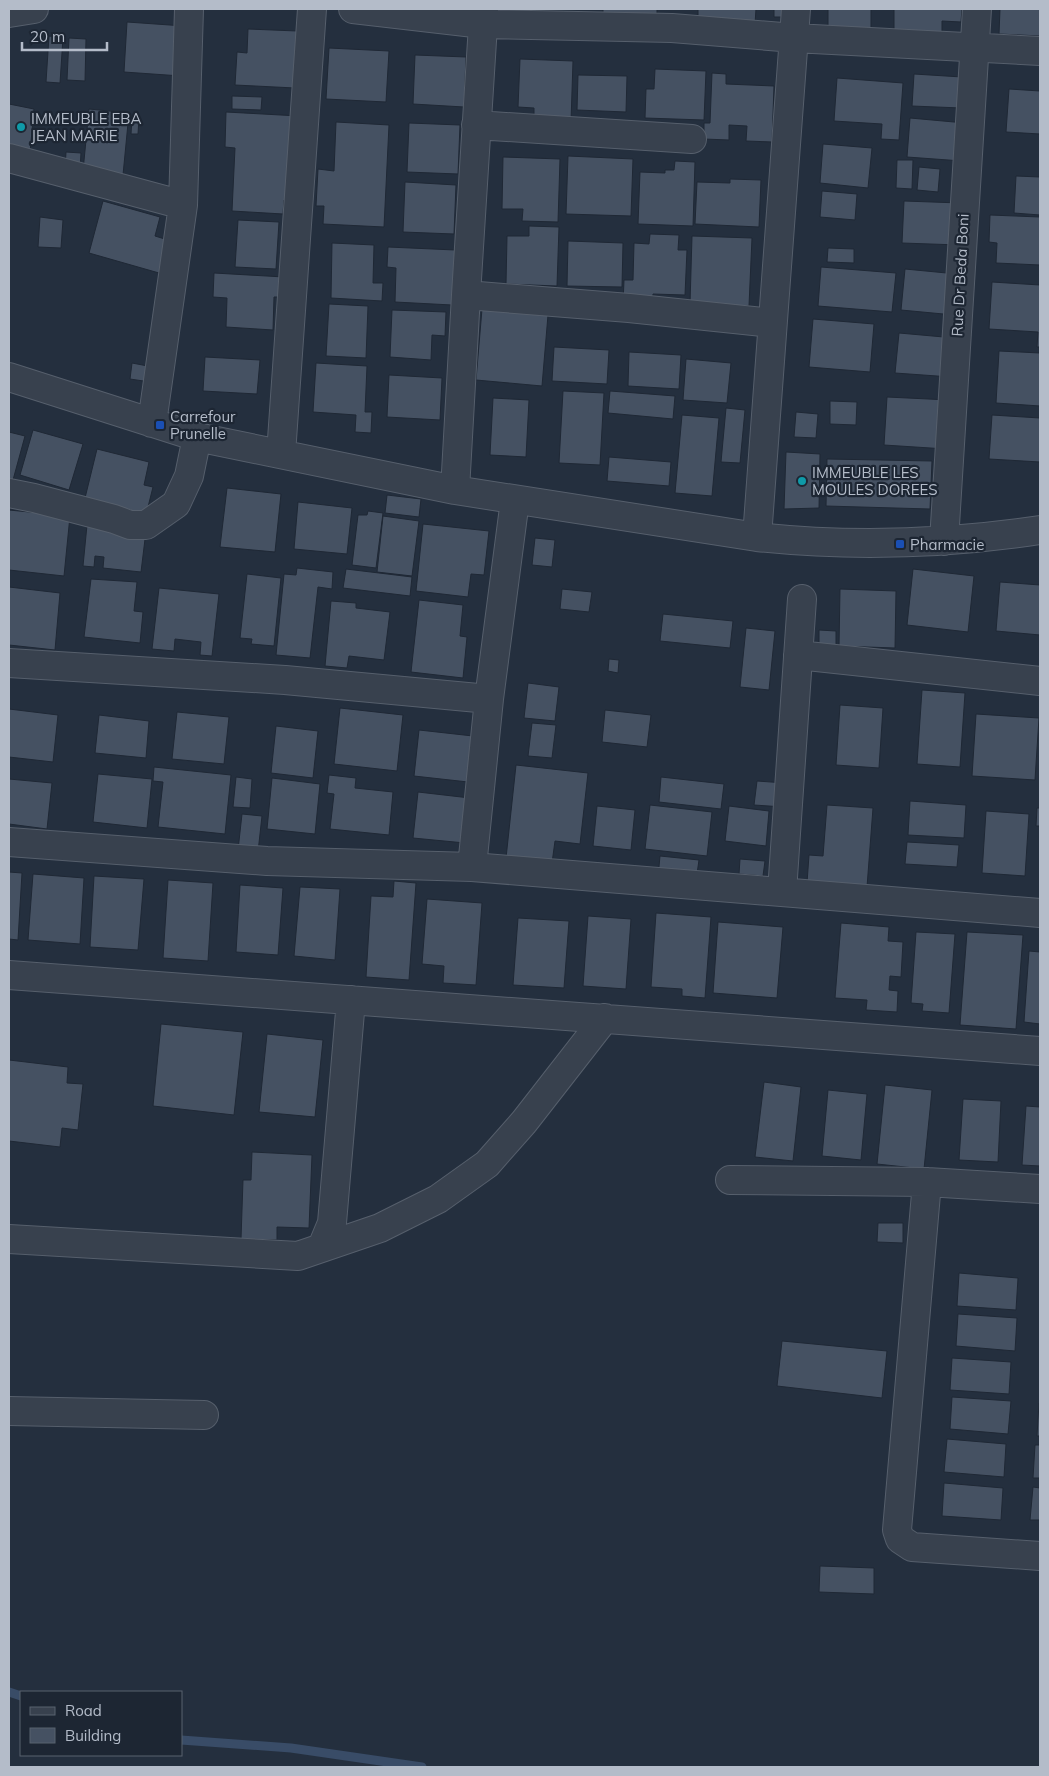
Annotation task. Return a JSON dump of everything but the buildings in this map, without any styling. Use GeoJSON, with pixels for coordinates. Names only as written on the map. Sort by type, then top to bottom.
{"type":"FeatureCollection","features":[{"type":"Feature","properties":{"kind":"street"},"geometry":{"type":"LineString","coordinates":[[152,423],[183,205],[189,9]]}},
{"type":"Feature","properties":{"kind":"street"},"geometry":{"type":"LineString","coordinates":[[281,454],[312,9]]}},
{"type":"Feature","properties":{"kind":"street"},"geometry":{"type":"LineString","coordinates":[[353,9],[483,17],[672,18],[794,38],[1040,51]]}},
{"type":"Feature","properties":{"kind":"street"},"geometry":{"type":"LineString","coordinates":[[757,537],[796,9]]}},
{"type":"Feature","properties":{"kind":"street","name":"Rue Dr Beda Boni"},"geometry":{"type":"LineString","coordinates":[[944,541],[973,47],[977,9]]}},
{"type":"Feature","properties":{"kind":"street"},"geometry":{"type":"LineString","coordinates":[[455,490],[483,17]]}},
{"type":"Feature","properties":{"kind":"street"},"geometry":{"type":"LineString","coordinates":[[476,125],[692,139]]}},
{"type":"Feature","properties":{"kind":"street"},"geometry":{"type":"LineString","coordinates":[[9,158],[183,205]]}},
{"type":"Feature","properties":{"kind":"street"},"geometry":{"type":"LineString","coordinates":[[466,295],[772,323]]}},
{"type":"Feature","properties":{"kind":"street"},"geometry":{"type":"LineString","coordinates":[[9,376],[197,437],[455,490],[757,537],[806,542],[944,541],[1040,530]]}},
{"type":"Feature","properties":{"kind":"street"},"geometry":{"type":"LineString","coordinates":[[9,493],[70,507],[130,525],[146,525],[176,504],[188,476],[197,437]]}},
{"type":"Feature","properties":{"kind":"street"},"geometry":{"type":"LineString","coordinates":[[472,867],[489,699],[514,500]]}},
{"type":"Feature","properties":{"kind":"street"},"geometry":{"type":"LineString","coordinates":[[782,892],[802,599]]}},
{"type":"Feature","properties":{"kind":"street"},"geometry":{"type":"LineString","coordinates":[[798,655],[1040,681]]}},
{"type":"Feature","properties":{"kind":"street"},"geometry":{"type":"LineString","coordinates":[[9,664],[285,680],[489,699]]}},
{"type":"Feature","properties":{"kind":"street"},"geometry":{"type":"LineString","coordinates":[[9,842],[267,861],[472,867],[1040,913]]}},
{"type":"Feature","properties":{"kind":"street"},"geometry":{"type":"LineString","coordinates":[[9,975],[1040,1051]]}},
{"type":"Feature","properties":{"kind":"street"},"geometry":{"type":"LineString","coordinates":[[322,1247],[332,1223],[351,1000]]}},
{"type":"Feature","properties":{"kind":"street"},"geometry":{"type":"LineString","coordinates":[[9,1239],[298,1256],[380,1228],[430,1203],[487,1164],[524,1122],[605,1018]]}},
{"type":"Feature","properties":{"kind":"street"},"geometry":{"type":"LineString","coordinates":[[730,1180],[927,1182],[1040,1189]]}},
{"type":"Feature","properties":{"kind":"street"},"geometry":{"type":"LineString","coordinates":[[927,1182],[897,1530],[900,1539],[912,1547],[1040,1556]]}},
{"type":"Feature","properties":{"kind":"street"},"geometry":{"type":"LineString","coordinates":[[9,1411],[204,1415]]}},
{"type":"Feature","properties":{"kind":"waterway"},"geometry":{"type":"LineString","coordinates":[[9,1692],[20,1696]]}},
{"type":"Feature","properties":{"kind":"waterway"},"geometry":{"type":"LineString","coordinates":[[182,1740],[291,1748],[422,1767]]}},
{"type":"Feature","properties":{"kind":"place","name":"IMMEUBLE EBA JEAN MARIE"},"geometry":{"type":"Point","coordinates":[21,127]}},
{"type":"Feature","properties":{"kind":"place","name":"Carrefour Prunelle"},"geometry":{"type":"Point","coordinates":[160,425]}},
{"type":"Feature","properties":{"kind":"place","name":"IMMEUBLE LES MOULES DOREES"},"geometry":{"type":"Point","coordinates":[802,481]}},
{"type":"Feature","properties":{"kind":"place","name":"Pharmacie"},"geometry":{"type":"Point","coordinates":[900,544]}}]}
